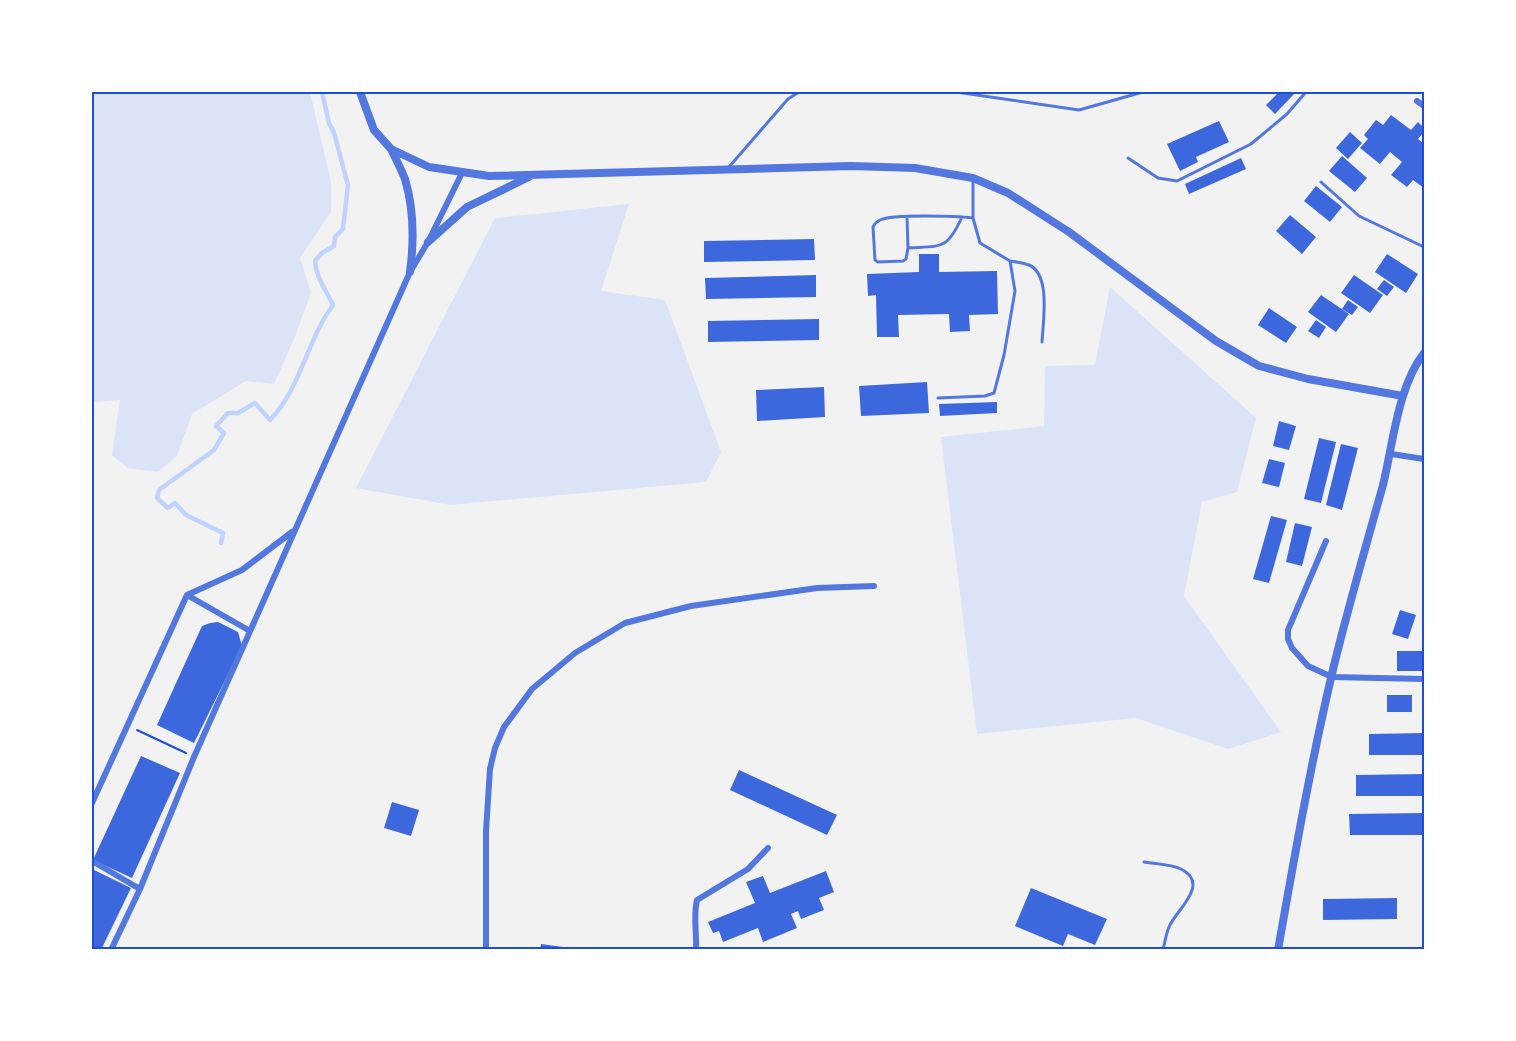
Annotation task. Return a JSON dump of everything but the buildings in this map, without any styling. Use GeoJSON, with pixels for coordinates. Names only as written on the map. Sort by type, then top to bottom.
{"type":"FeatureCollection","features":[{"type":"Feature","properties":{"kind":"street"},"geometry":{"type":"LineString","coordinates":[[360,92],[374,130],[391,149],[405,178],[411,207],[413,249],[410,272]]}},
{"type":"Feature","properties":{"kind":"street"},"geometry":{"type":"LineString","coordinates":[[1417,101],[1425,106]]}},
{"type":"Feature","properties":{"kind":"street"},"geometry":{"type":"LineString","coordinates":[[391,149],[429,167],[489,176],[851,166],[915,168],[973,178],[1008,193],[1069,232],[1216,341],[1259,366],[1308,379],[1403,396]]}},
{"type":"Feature","properties":{"kind":"street"},"geometry":{"type":"LineString","coordinates":[[111,950],[140,890],[194,757],[410,272],[428,242],[462,172]]}},
{"type":"Feature","properties":{"kind":"street"},"geometry":{"type":"LineString","coordinates":[[428,242],[467,207],[533,176]]}},
{"type":"Feature","properties":{"kind":"street"},"geometry":{"type":"LineString","coordinates":[[1278,950],[1332,677],[1391,454],[1403,396],[1411,372],[1425,353]]}},
{"type":"Feature","properties":{"kind":"street"},"geometry":{"type":"LineString","coordinates":[[1391,454],[1425,459]]}},
{"type":"Feature","properties":{"kind":"street"},"geometry":{"type":"LineString","coordinates":[[92,803],[187,595],[242,570],[295,530]]}},
{"type":"Feature","properties":{"kind":"street"},"geometry":{"type":"LineString","coordinates":[[1326,541],[1288,630],[1288,639],[1292,648],[1308,666],[1332,677],[1425,679]]}},
{"type":"Feature","properties":{"kind":"street"},"geometry":{"type":"LineString","coordinates":[[486,950],[486,831],[490,769],[495,748],[504,727],[532,689],[575,653],[625,623],[691,606],[817,588],[874,586]]}},
{"type":"Feature","properties":{"kind":"street"},"geometry":{"type":"LineString","coordinates":[[187,595],[250,631]]}},
{"type":"Feature","properties":{"kind":"street"},"geometry":{"type":"LineString","coordinates":[[696,950],[697,935],[694,913],[698,900],[748,869],[768,848]]}},
{"type":"Feature","properties":{"kind":"street"},"geometry":{"type":"LineString","coordinates":[[92,861],[140,890]]}},
{"type":"Feature","properties":{"kind":"lane"},"geometry":{"type":"LineString","coordinates":[[727,170],[788,99],[799,92]]}},
{"type":"Feature","properties":{"kind":"lane"},"geometry":{"type":"LineString","coordinates":[[956,92],[1079,110],[1143,92]]}},
{"type":"Feature","properties":{"kind":"lane"},"geometry":{"type":"LineString","coordinates":[[1128,158],[1158,178],[1177,181],[1251,144],[1287,114],[1306,92]]}},
{"type":"Feature","properties":{"kind":"lane"},"geometry":{"type":"LineString","coordinates":[[973,178],[973,218],[980,243],[1010,261],[1030,265],[1040,273],[1044,284],[1042,342]]}},
{"type":"Feature","properties":{"kind":"lane"},"geometry":{"type":"LineString","coordinates":[[1321,182],[1359,216],[1425,248]]}},
{"type":"Feature","properties":{"kind":"lane"},"geometry":{"type":"LineString","coordinates":[[907,218],[906,259],[878,262],[875,260],[873,227],[882,219],[907,218],[962,217],[973,218]]}},
{"type":"Feature","properties":{"kind":"lane"},"geometry":{"type":"LineString","coordinates":[[908,248],[938,246],[948,242],[954,235],[962,217]]}},
{"type":"Feature","properties":{"kind":"lane"},"geometry":{"type":"LineString","coordinates":[[938,398],[985,396],[994,393],[1004,355],[1015,291],[1010,261]]}},
{"type":"Feature","properties":{"kind":"lane"},"geometry":{"type":"LineString","coordinates":[[1144,862],[1179,867],[1191,880],[1193,889],[1169,928],[1163,950]]}},
{"type":"Feature","properties":{"kind":"path"},"geometry":{"type":"LineString","coordinates":[[127,726],[194,757]]}},
{"type":"Feature","properties":{"kind":"shaded area"},"geometry":{"type":"Polygon","coordinates":[[[92,92],[310,92],[331,182],[331,212],[300,258],[311,293],[274,384],[246,381],[192,414],[177,456],[158,472],[128,468],[112,455],[120,400],[92,402],[92,92]]]}},
{"type":"Feature","properties":{"kind":"shaded area"},"geometry":{"type":"Polygon","coordinates":[[[629,204],[601,291],[665,300],[721,452],[706,482],[450,505],[356,488],[495,218],[629,204]]]}},
{"type":"Feature","properties":{"kind":"shaded area"},"geometry":{"type":"Polygon","coordinates":[[[1110,287],[1256,418],[1237,492],[1202,502],[1184,596],[1281,732],[1228,749],[1136,718],[977,734],[941,437],[1044,426],[1045,366],[1095,365],[1110,287]]]}},
{"type":"Feature","properties":{"kind":"waterway"},"geometry":{"type":"LineString","coordinates":[[221,543],[223,533],[186,515],[175,503],[168,508],[157,498],[159,490],[214,450],[224,433],[216,426],[228,413],[238,413],[255,403],[270,420],[281,407],[297,379],[317,333],[333,305],[319,278],[315,261],[322,253],[334,246],[335,237],[343,229],[348,185],[322,92]]}}]}
